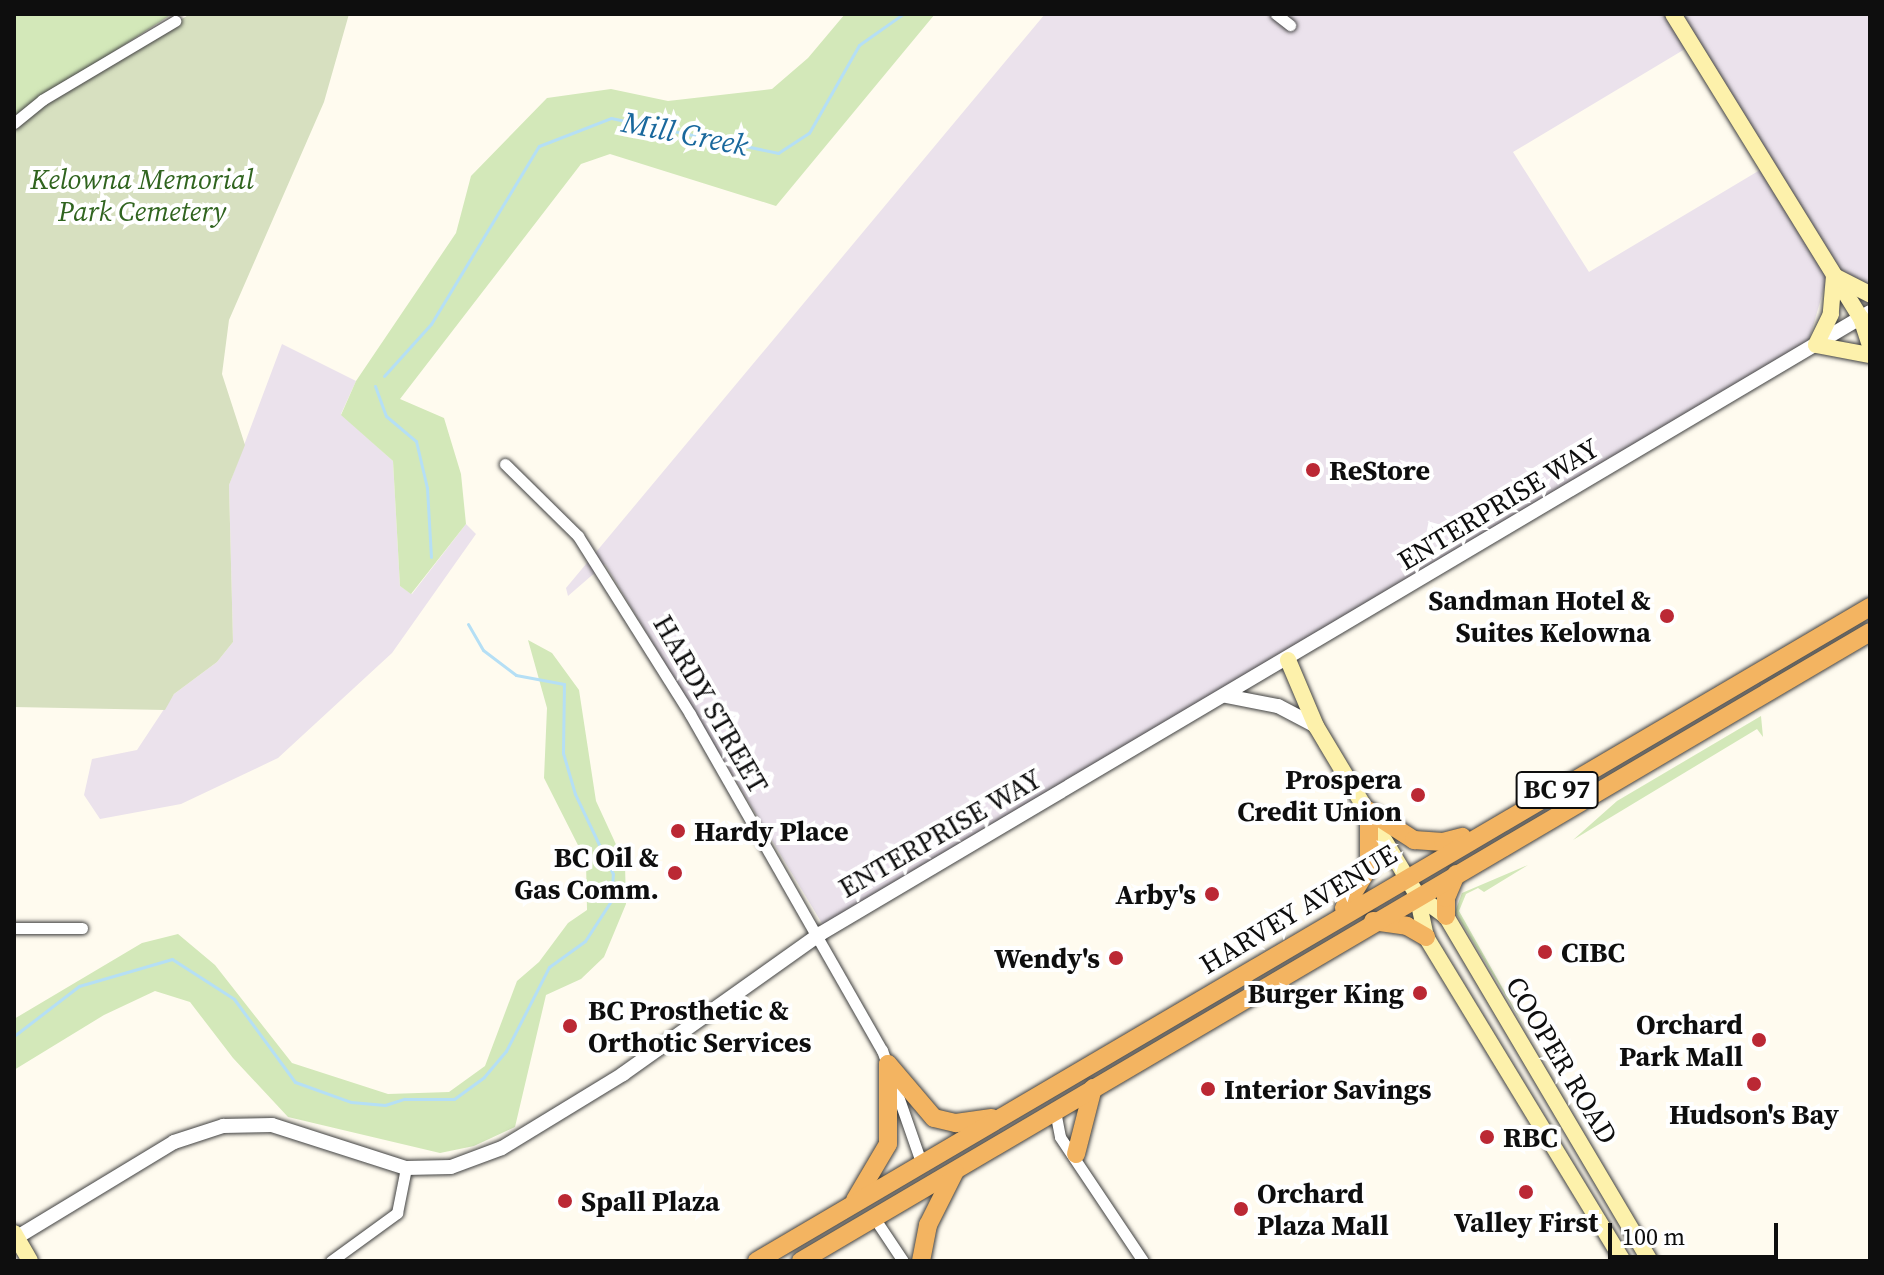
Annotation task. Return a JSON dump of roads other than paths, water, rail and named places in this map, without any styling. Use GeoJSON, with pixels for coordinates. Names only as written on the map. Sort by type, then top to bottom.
{"type":"FeatureCollection","features":[{"type":"Feature","properties":{"kind":"highway","name":"HARVEY AVENUE"},"geometry":{"type":"LineString","coordinates":[[757,1261],[1870,607]]}},
{"type":"Feature","properties":{"kind":"highway","name":"HARVEY AVENUE"},"geometry":{"type":"LineString","coordinates":[[801,1261],[1417,895],[1870,632]]}},
{"type":"Feature","properties":{"kind":"highway"},"geometry":{"type":"LineString","coordinates":[[1769,691],[1779,658]]}},
{"type":"Feature","properties":{"kind":"highway"},"geometry":{"type":"LineString","coordinates":[[1369,811],[1414,840],[1443,842],[1492,827]]}},
{"type":"Feature","properties":{"kind":"highway"},"geometry":{"type":"LineString","coordinates":[[1335,919],[1369,867],[1369,811]]}},
{"type":"Feature","properties":{"kind":"highway"},"geometry":{"type":"LineString","coordinates":[[1446,916],[1446,898],[1456,874]]}},
{"type":"Feature","properties":{"kind":"highway"},"geometry":{"type":"LineString","coordinates":[[1373,921],[1407,926],[1426,937]]}},
{"type":"Feature","properties":{"kind":"highway"},"geometry":{"type":"LineString","coordinates":[[888,1064],[934,1118],[956,1123],[1002,1116]]}},
{"type":"Feature","properties":{"kind":"highway"},"geometry":{"type":"LineString","coordinates":[[852,1205],[888,1144],[888,1064]]}},
{"type":"Feature","properties":{"kind":"highway"},"geometry":{"type":"LineString","coordinates":[[1055,1111],[1062,1092],[1088,1066]]}},
{"type":"Feature","properties":{"kind":"highway"},"geometry":{"type":"LineString","coordinates":[[1076,1154],[1093,1088]]}},
{"type":"Feature","properties":{"kind":"highway"},"geometry":{"type":"LineString","coordinates":[[895,1206],[915,1184],[922,1165]]}},
{"type":"Feature","properties":{"kind":"highway"},"geometry":{"type":"LineString","coordinates":[[921,1261],[928,1225],[956,1171]]}},
{"type":"Feature","properties":{"kind":"main road"},"geometry":{"type":"LineString","coordinates":[[1673,14],[1834,276],[1867,319],[1870,346]]}},
{"type":"Feature","properties":{"kind":"main road"},"geometry":{"type":"LineString","coordinates":[[1834,276],[1870,294]]}},
{"type":"Feature","properties":{"kind":"main road"},"geometry":{"type":"LineString","coordinates":[[1834,276],[1831,314],[1816,345],[1870,355]]}},
{"type":"Feature","properties":{"kind":"main road","name":"COOPER ROAD"},"geometry":{"type":"LineString","coordinates":[[1288,660],[1316,726],[1417,895],[1426,937],[1623,1261]]}},
{"type":"Feature","properties":{"kind":"main road","name":"COOPER ROAD"},"geometry":{"type":"LineString","coordinates":[[1417,895],[1446,916],[1650,1261]]}},
{"type":"Feature","properties":{"kind":"main road"},"geometry":{"type":"LineString","coordinates":[[15,1236],[30,1261]]}},
{"type":"Feature","properties":{"kind":"street"},"geometry":{"type":"LineString","coordinates":[[1276,14],[1290,25]]}},
{"type":"Feature","properties":{"kind":"street"},"geometry":{"type":"LineString","coordinates":[[14,123],[42,100],[175,21]]}},
{"type":"Feature","properties":{"kind":"street","name":"ENTERPRISE WAY"},"geometry":{"type":"LineString","coordinates":[[15,1236],[174,1142],[223,1126],[272,1125],[406,1168],[451,1167],[502,1148],[623,1074],[820,934],[1816,345],[1867,319]]}},
{"type":"Feature","properties":{"kind":"street","name":"HARDY STREET"},"geometry":{"type":"LineString","coordinates":[[505,464],[578,536],[617,592],[820,934],[888,1064],[922,1165]]}},
{"type":"Feature","properties":{"kind":"street"},"geometry":{"type":"LineString","coordinates":[[1226,696],[1278,706],[1316,726]]}},
{"type":"Feature","properties":{"kind":"street"},"geometry":{"type":"LineString","coordinates":[[14,928],[82,928]]}},
{"type":"Feature","properties":{"kind":"street"},"geometry":{"type":"LineString","coordinates":[[1055,1111],[1060,1137],[1076,1154],[1143,1261]]}},
{"type":"Feature","properties":{"kind":"street"},"geometry":{"type":"LineString","coordinates":[[331,1261],[397,1213],[406,1168]]}},
{"type":"Feature","properties":{"kind":"street"},"geometry":{"type":"LineString","coordinates":[[875,1219],[903,1261]]}},
{"type":"Feature","properties":{"kind":"waterway","name":"Mill Creek"},"geometry":{"type":"LineString","coordinates":[[384,376],[431,324],[539,146],[611,118],[778,153],[809,133],[859,45],[903,14]]}},
{"type":"Feature","properties":{"kind":"waterway","name":"Mill Creek"},"geometry":{"type":"LineString","coordinates":[[375,386],[386,416],[416,441],[427,488],[431,557]]}},
{"type":"Feature","properties":{"kind":"waterway","name":"Mill Creek"},"geometry":{"type":"LineString","coordinates":[[14,1036],[79,986],[172,959],[234,999],[295,1082],[351,1102],[385,1105],[404,1099],[454,1099],[484,1077],[506,1051],[549,967],[585,941],[611,901],[613,874],[575,794],[563,753],[564,684],[516,675],[483,650],[468,624]]}},
{"type":"Feature","properties":{"kind":"place","name":"ReStore"},"geometry":{"type":"Point","coordinates":[1313,470]}},
{"type":"Feature","properties":{"kind":"place","name":"Sandman Hotel & Suites Kelowna"},"geometry":{"type":"Point","coordinates":[1667,616]}},
{"type":"Feature","properties":{"kind":"place","name":"Prospera Credit Union"},"geometry":{"type":"Point","coordinates":[1418,795]}},
{"type":"Feature","properties":{"kind":"place","name":"Hardy Place"},"geometry":{"type":"Point","coordinates":[678,831]}},
{"type":"Feature","properties":{"kind":"place","name":"BC Oil & Gas Comm."},"geometry":{"type":"Point","coordinates":[675,873]}},
{"type":"Feature","properties":{"kind":"place","name":"Arby's"},"geometry":{"type":"Point","coordinates":[1212,894]}},
{"type":"Feature","properties":{"kind":"place","name":"CIBC"},"geometry":{"type":"Point","coordinates":[1545,952]}},
{"type":"Feature","properties":{"kind":"place","name":"Wendy's"},"geometry":{"type":"Point","coordinates":[1116,958]}},
{"type":"Feature","properties":{"kind":"place","name":"Burger King"},"geometry":{"type":"Point","coordinates":[1420,993]}},
{"type":"Feature","properties":{"kind":"place","name":"BC Prosthetic & Orthotic Services"},"geometry":{"type":"Point","coordinates":[570,1026]}},
{"type":"Feature","properties":{"kind":"place","name":"Orchard Park Mall"},"geometry":{"type":"Point","coordinates":[1759,1040]}},
{"type":"Feature","properties":{"kind":"place","name":"Hudson's Bay"},"geometry":{"type":"Point","coordinates":[1754,1084]}},
{"type":"Feature","properties":{"kind":"place","name":"Interior Savings"},"geometry":{"type":"Point","coordinates":[1208,1089]}},
{"type":"Feature","properties":{"kind":"place","name":"RBC"},"geometry":{"type":"Point","coordinates":[1487,1137]}},
{"type":"Feature","properties":{"kind":"place","name":"Valley First"},"geometry":{"type":"Point","coordinates":[1526,1192]}},
{"type":"Feature","properties":{"kind":"place","name":"Spall Plaza"},"geometry":{"type":"Point","coordinates":[565,1201]}},
{"type":"Feature","properties":{"kind":"place","name":"Orchard Plaza Mall"},"geometry":{"type":"Point","coordinates":[1241,1209]}},
{"type":"Feature","properties":{"kind":"park label","name":"Kelowna Memorial Park Cemetery"},"geometry":{"type":"Point","coordinates":[142,195]}}]}
